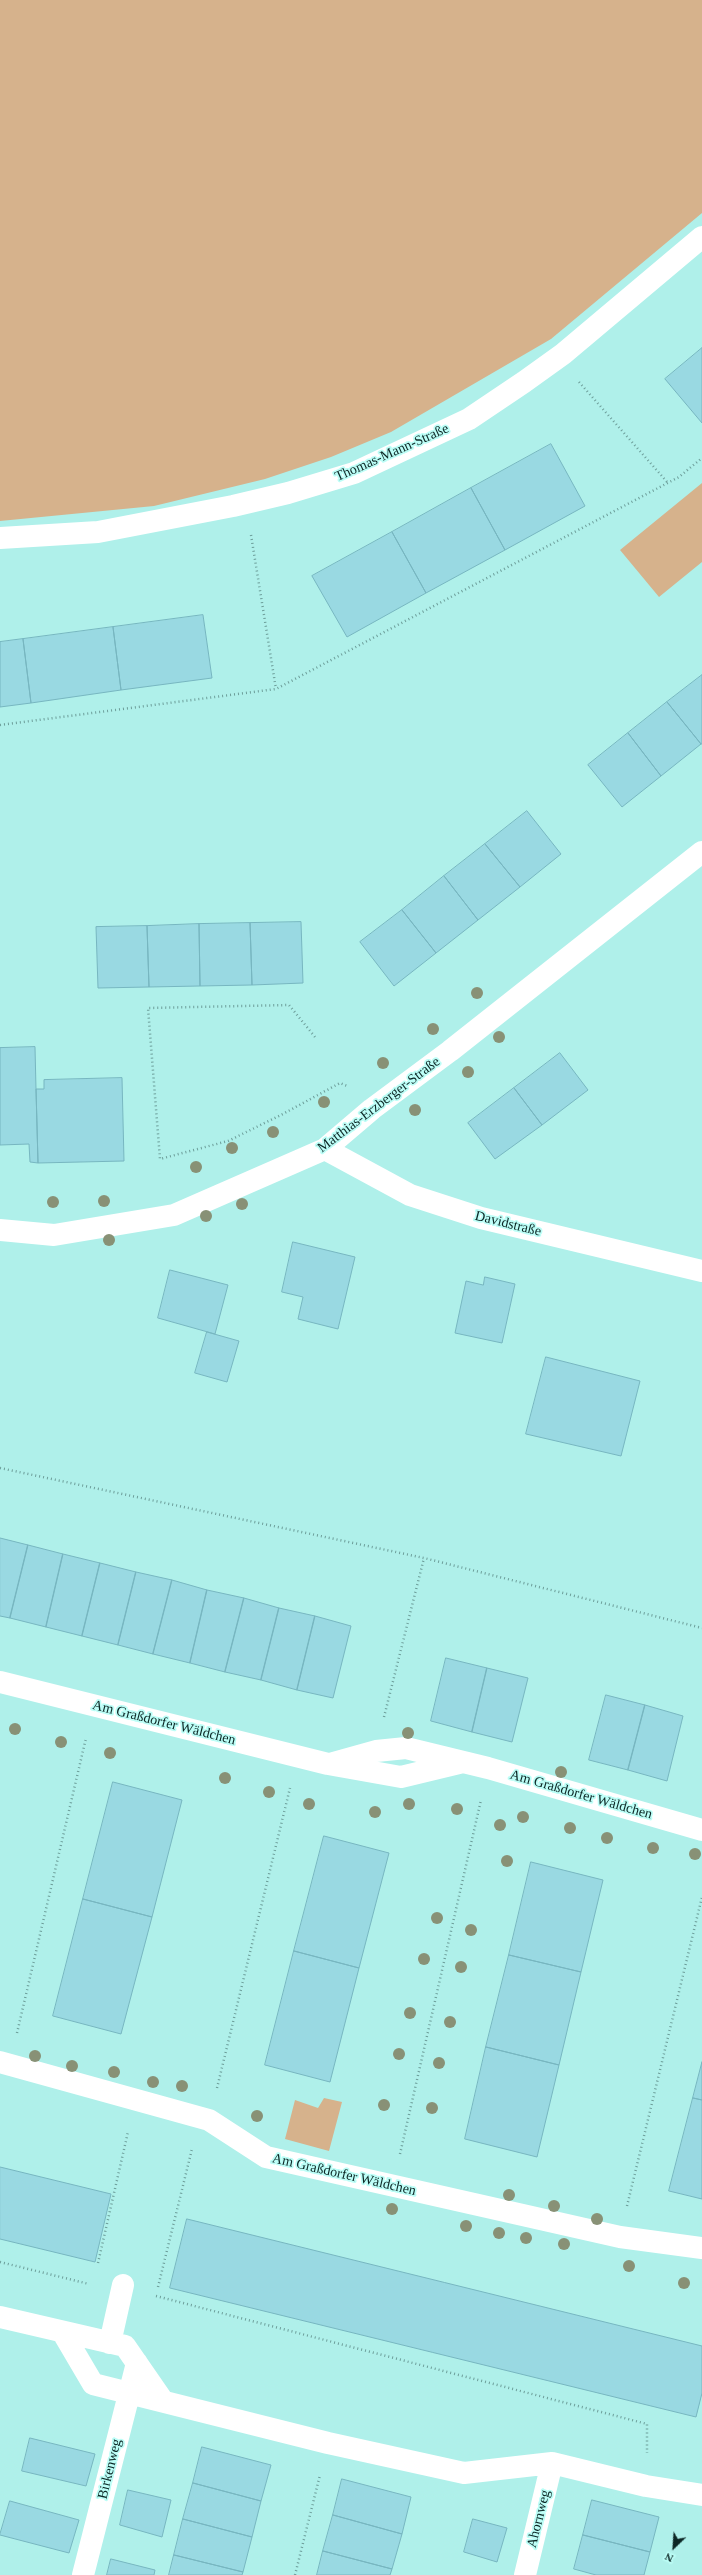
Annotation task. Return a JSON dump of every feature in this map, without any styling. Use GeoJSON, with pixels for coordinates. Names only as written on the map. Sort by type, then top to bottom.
{"type":"FeatureCollection","features":[{"type":"Feature","properties":{"kind":"street","name":"Thomas-Mann-Straße"},"geometry":{"type":"LineString","coordinates":[[0,538],[98,532],[233,506],[288,493],[354,473],[469,419],[524,382],[563,354],[702,237]]}},
{"type":"Feature","properties":{"kind":"street","name":"Matthias-Erzberger-Straße"},"geometry":{"type":"LineString","coordinates":[[0,1230],[54,1235],[174,1215],[325,1149],[372,1109],[456,1046],[702,852]]}},
{"type":"Feature","properties":{"kind":"street","name":"Davidstraße"},"geometry":{"type":"LineString","coordinates":[[325,1149],[410,1195],[481,1218],[702,1271]]}},
{"type":"Feature","properties":{"kind":"street","name":"Am Graßdorfer Wäldchen"},"geometry":{"type":"LineString","coordinates":[[0,1682],[328,1764],[401,1777],[459,1763]]}},
{"type":"Feature","properties":{"kind":"street","name":"Am Graßdorfer Wäldchen"},"geometry":{"type":"LineString","coordinates":[[328,1764],[376,1751],[406,1748],[459,1763],[488,1768],[702,1830]]}},
{"type":"Feature","properties":{"kind":"street","name":"Am Graßdorfer Wäldchen"},"geometry":{"type":"LineString","coordinates":[[5,2063],[205,2118],[266,2157],[620,2237],[702,2248]]}},
{"type":"Feature","properties":{"kind":"street"},"geometry":{"type":"LineString","coordinates":[[110,2343],[123,2285]]}},
{"type":"Feature","properties":{"kind":"street"},"geometry":{"type":"LineString","coordinates":[[0,2317],[63,2333],[125,2346],[163,2401]]}},
{"type":"Feature","properties":{"kind":"street"},"geometry":{"type":"LineString","coordinates":[[63,2333],[93,2384],[328,2444],[464,2473],[552,2463],[646,2486],[702,2495]]}},
{"type":"Feature","properties":{"kind":"street","name":"Birkenweg"},"geometry":{"type":"LineString","coordinates":[[83,2575],[137,2363]]}},
{"type":"Feature","properties":{"kind":"street","name":"Ahornweg"},"geometry":{"type":"LineString","coordinates":[[525,2575],[552,2463]]}},
{"type":"Feature","properties":{"kind":"path"},"geometry":{"type":"LineString","coordinates":[[573,376],[668,483]]}},
{"type":"Feature","properties":{"kind":"path"},"geometry":{"type":"LineString","coordinates":[[0,725],[276,689],[668,483],[679,477],[702,458]]}},
{"type":"Feature","properties":{"kind":"path"},"geometry":{"type":"LineString","coordinates":[[251,534],[276,689]]}},
{"type":"Feature","properties":{"kind":"path"},"geometry":{"type":"LineString","coordinates":[[315,1037],[289,1005],[148,1008],[160,1159],[228,1140],[281,1115],[340,1083],[354,1088]]}},
{"type":"Feature","properties":{"kind":"path"},"geometry":{"type":"LineString","coordinates":[[0,1468],[424,1558],[702,1628]]}},
{"type":"Feature","properties":{"kind":"path"},"geometry":{"type":"LineString","coordinates":[[376,1751],[424,1558]]}},
{"type":"Feature","properties":{"kind":"path"},"geometry":{"type":"LineString","coordinates":[[5,2063],[93,1705]]}},
{"type":"Feature","properties":{"kind":"path"},"geometry":{"type":"LineString","coordinates":[[298,1756],[205,2118],[155,2297],[648,2424],[646,2486]]}},
{"type":"Feature","properties":{"kind":"path"},"geometry":{"type":"LineString","coordinates":[[393,2186],[488,1768]]}},
{"type":"Feature","properties":{"kind":"path"},"geometry":{"type":"LineString","coordinates":[[620,2237],[702,1897]]}},
{"type":"Feature","properties":{"kind":"path"},"geometry":{"type":"LineString","coordinates":[[97,2266],[135,2099]]}},
{"type":"Feature","properties":{"kind":"path"},"geometry":{"type":"LineString","coordinates":[[0,2262],[93,2285]]}},
{"type":"Feature","properties":{"kind":"path"},"geometry":{"type":"LineString","coordinates":[[295,2575],[328,2444]]}},
{"type":"Feature","properties":{"kind":"shaded area"},"geometry":{"type":"Polygon","coordinates":[[[0,0],[702,0],[702,213],[551,339],[391,432],[331,457],[265,479],[154,506],[0,521],[0,0]]]}},
{"type":"Feature","properties":{"kind":"shaded area"},"geometry":{"type":"Polygon","coordinates":[[[702,483],[702,562],[659,597],[620,550],[702,483]]]}},
{"type":"Feature","properties":{"kind":"shaded area"},"geometry":{"type":"Polygon","coordinates":[[[324,2098],[342,2102],[329,2151],[285,2139],[295,2100],[318,2108],[324,2098]]]}},
{"type":"Feature","properties":{"kind":"building"},"geometry":{"type":"Polygon","coordinates":[[[702,348],[702,423],[665,379],[702,348]]]}},
{"type":"Feature","properties":{"kind":"building"},"geometry":{"type":"Polygon","coordinates":[[[551,444],[585,506],[505,550],[471,488],[551,444]]]}},
{"type":"Feature","properties":{"kind":"building"},"geometry":{"type":"Polygon","coordinates":[[[471,488],[505,550],[426,593],[392,532],[471,488]]]}},
{"type":"Feature","properties":{"kind":"building"},"geometry":{"type":"Polygon","coordinates":[[[392,532],[426,593],[347,637],[312,576],[392,532]]]}},
{"type":"Feature","properties":{"kind":"building"},"geometry":{"type":"Polygon","coordinates":[[[203,615],[212,678],[121,690],[113,627],[203,615]]]}},
{"type":"Feature","properties":{"kind":"building"},"geometry":{"type":"Polygon","coordinates":[[[113,627],[121,690],[31,703],[23,639],[113,627]]]}},
{"type":"Feature","properties":{"kind":"building"},"geometry":{"type":"Polygon","coordinates":[[[23,639],[31,703],[0,707],[0,642],[23,639]]]}},
{"type":"Feature","properties":{"kind":"building"},"geometry":{"type":"Polygon","coordinates":[[[702,675],[702,744],[701,744],[667,702],[702,675]]]}},
{"type":"Feature","properties":{"kind":"building"},"geometry":{"type":"Polygon","coordinates":[[[667,702],[701,744],[661,776],[628,733],[667,702]]]}},
{"type":"Feature","properties":{"kind":"building"},"geometry":{"type":"Polygon","coordinates":[[[628,733],[661,776],[622,807],[588,765],[628,733]]]}},
{"type":"Feature","properties":{"kind":"building"},"geometry":{"type":"Polygon","coordinates":[[[527,811],[561,854],[520,887],[485,844],[527,811]]]}},
{"type":"Feature","properties":{"kind":"building"},"geometry":{"type":"Polygon","coordinates":[[[485,844],[520,887],[478,920],[444,876],[485,844]]]}},
{"type":"Feature","properties":{"kind":"building"},"geometry":{"type":"Polygon","coordinates":[[[444,876],[478,920],[436,953],[402,910],[444,876]]]}},
{"type":"Feature","properties":{"kind":"building"},"geometry":{"type":"Polygon","coordinates":[[[402,910],[436,953],[394,986],[360,942],[402,910]]]}},
{"type":"Feature","properties":{"kind":"building"},"geometry":{"type":"Polygon","coordinates":[[[301,922],[303,983],[252,985],[250,923],[301,922]]]}},
{"type":"Feature","properties":{"kind":"building"},"geometry":{"type":"Polygon","coordinates":[[[250,923],[252,985],[200,986],[199,924],[250,923]]]}},
{"type":"Feature","properties":{"kind":"building"},"geometry":{"type":"Polygon","coordinates":[[[199,924],[200,986],[149,987],[147,926],[199,924]]]}},
{"type":"Feature","properties":{"kind":"building"},"geometry":{"type":"Polygon","coordinates":[[[147,926],[149,987],[98,988],[96,927],[147,926]]]}},
{"type":"Feature","properties":{"kind":"building"},"geometry":{"type":"Polygon","coordinates":[[[35,1047],[38,1163],[30,1162],[29,1144],[0,1145],[0,1048],[35,1047]]]}},
{"type":"Feature","properties":{"kind":"building"},"geometry":{"type":"Polygon","coordinates":[[[560,1053],[588,1090],[542,1125],[514,1088],[560,1053]]]}},
{"type":"Feature","properties":{"kind":"building"},"geometry":{"type":"Polygon","coordinates":[[[122,1078],[124,1161],[38,1163],[36,1089],[44,1089],[44,1080],[122,1078]]]}},
{"type":"Feature","properties":{"kind":"building"},"geometry":{"type":"Polygon","coordinates":[[[514,1088],[542,1125],[495,1159],[468,1123],[514,1088]]]}},
{"type":"Feature","properties":{"kind":"building"},"geometry":{"type":"Polygon","coordinates":[[[293,1242],[355,1257],[338,1329],[298,1319],[303,1297],[282,1292],[293,1242]]]}},
{"type":"Feature","properties":{"kind":"building"},"geometry":{"type":"Polygon","coordinates":[[[170,1270],[228,1285],[215,1334],[158,1318],[170,1270]]]}},
{"type":"Feature","properties":{"kind":"building"},"geometry":{"type":"Polygon","coordinates":[[[485,1277],[515,1284],[502,1343],[455,1333],[466,1281],[483,1285],[485,1277]]]}},
{"type":"Feature","properties":{"kind":"building"},"geometry":{"type":"Polygon","coordinates":[[[207,1332],[239,1341],[227,1382],[195,1373],[207,1332]]]}},
{"type":"Feature","properties":{"kind":"building"},"geometry":{"type":"Polygon","coordinates":[[[546,1357],[640,1381],[621,1456],[526,1434],[546,1357]]]}},
{"type":"Feature","properties":{"kind":"building"},"geometry":{"type":"Polygon","coordinates":[[[0,1538],[28,1545],[10,1618],[0,1616],[0,1538]]]}},
{"type":"Feature","properties":{"kind":"building"},"geometry":{"type":"Polygon","coordinates":[[[28,1545],[63,1554],[46,1627],[10,1618],[28,1545]]]}},
{"type":"Feature","properties":{"kind":"building"},"geometry":{"type":"Polygon","coordinates":[[[63,1554],[100,1563],[82,1636],[46,1627],[63,1554]]]}},
{"type":"Feature","properties":{"kind":"building"},"geometry":{"type":"Polygon","coordinates":[[[100,1563],[136,1572],[118,1645],[82,1636],[100,1563]]]}},
{"type":"Feature","properties":{"kind":"building"},"geometry":{"type":"Polygon","coordinates":[[[136,1572],[172,1580],[153,1654],[118,1645],[136,1572]]]}},
{"type":"Feature","properties":{"kind":"building"},"geometry":{"type":"Polygon","coordinates":[[[172,1580],[207,1590],[190,1663],[153,1654],[172,1580]]]}},
{"type":"Feature","properties":{"kind":"building"},"geometry":{"type":"Polygon","coordinates":[[[207,1590],[244,1598],[225,1672],[190,1663],[207,1590]]]}},
{"type":"Feature","properties":{"kind":"building"},"geometry":{"type":"Polygon","coordinates":[[[244,1598],[279,1608],[261,1680],[225,1672],[244,1598]]]}},
{"type":"Feature","properties":{"kind":"building"},"geometry":{"type":"Polygon","coordinates":[[[279,1608],[315,1616],[297,1690],[261,1680],[279,1608]]]}},
{"type":"Feature","properties":{"kind":"building"},"geometry":{"type":"Polygon","coordinates":[[[315,1616],[351,1626],[333,1698],[297,1690],[315,1616]]]}},
{"type":"Feature","properties":{"kind":"building"},"geometry":{"type":"Polygon","coordinates":[[[446,1658],[487,1668],[472,1732],[431,1721],[446,1658]]]}},
{"type":"Feature","properties":{"kind":"building"},"geometry":{"type":"Polygon","coordinates":[[[487,1668],[528,1678],[512,1742],[472,1732],[487,1668]]]}},
{"type":"Feature","properties":{"kind":"building"},"geometry":{"type":"Polygon","coordinates":[[[606,1695],[645,1705],[628,1770],[589,1760],[606,1695]]]}},
{"type":"Feature","properties":{"kind":"building"},"geometry":{"type":"Polygon","coordinates":[[[645,1705],[683,1716],[667,1781],[628,1770],[645,1705]]]}},
{"type":"Feature","properties":{"kind":"building"},"geometry":{"type":"Polygon","coordinates":[[[113,1782],[182,1800],[152,1917],[83,1899],[113,1782]]]}},
{"type":"Feature","properties":{"kind":"building"},"geometry":{"type":"Polygon","coordinates":[[[324,1836],[389,1853],[359,1968],[294,1951],[324,1836]]]}},
{"type":"Feature","properties":{"kind":"building"},"geometry":{"type":"Polygon","coordinates":[[[531,1862],[603,1880],[581,1972],[509,1955],[531,1862]]]}},
{"type":"Feature","properties":{"kind":"building"},"geometry":{"type":"Polygon","coordinates":[[[83,1899],[152,1917],[121,2034],[53,2016],[83,1899]]]}},
{"type":"Feature","properties":{"kind":"building"},"geometry":{"type":"Polygon","coordinates":[[[294,1951],[359,1968],[330,2082],[265,2065],[294,1951]]]}},
{"type":"Feature","properties":{"kind":"building"},"geometry":{"type":"Polygon","coordinates":[[[509,1955],[581,1972],[559,2065],[486,2047],[509,1955]]]}},
{"type":"Feature","properties":{"kind":"building"},"geometry":{"type":"Polygon","coordinates":[[[486,2047],[559,2065],[537,2157],[465,2139],[486,2047]]]}},
{"type":"Feature","properties":{"kind":"building"},"geometry":{"type":"Polygon","coordinates":[[[702,2062],[702,2100],[693,2098],[702,2062]]]}},
{"type":"Feature","properties":{"kind":"building"},"geometry":{"type":"Polygon","coordinates":[[[693,2098],[702,2100],[702,2199],[669,2191],[693,2098]]]}},
{"type":"Feature","properties":{"kind":"building"},"geometry":{"type":"Polygon","coordinates":[[[0,2167],[111,2194],[95,2262],[0,2239],[0,2167]]]}},
{"type":"Feature","properties":{"kind":"building"},"geometry":{"type":"Polygon","coordinates":[[[187,2219],[702,2346],[702,2393],[696,2417],[170,2288],[187,2219]]]}},
{"type":"Feature","properties":{"kind":"building"},"geometry":{"type":"Polygon","coordinates":[[[30,2438],[95,2454],[86,2486],[22,2471],[30,2438]]]}},
{"type":"Feature","properties":{"kind":"building"},"geometry":{"type":"Polygon","coordinates":[[[202,2447],[271,2465],[261,2501],[193,2483],[202,2447]]]}},
{"type":"Feature","properties":{"kind":"building"},"geometry":{"type":"Polygon","coordinates":[[[342,2479],[411,2497],[402,2534],[333,2515],[342,2479]]]}},
{"type":"Feature","properties":{"kind":"building"},"geometry":{"type":"Polygon","coordinates":[[[193,2483],[261,2501],[252,2537],[183,2519],[193,2483]]]}},
{"type":"Feature","properties":{"kind":"building"},"geometry":{"type":"Polygon","coordinates":[[[128,2490],[171,2500],[162,2537],[120,2525],[128,2490]]]}},
{"type":"Feature","properties":{"kind":"building"},"geometry":{"type":"Polygon","coordinates":[[[592,2500],[659,2517],[650,2552],[583,2535],[592,2500]]]}},
{"type":"Feature","properties":{"kind":"building"},"geometry":{"type":"Polygon","coordinates":[[[10,2501],[79,2520],[69,2553],[0,2535],[10,2501]]]}},
{"type":"Feature","properties":{"kind":"building"},"geometry":{"type":"Polygon","coordinates":[[[333,2515],[402,2534],[392,2569],[323,2551],[333,2515]]]}},
{"type":"Feature","properties":{"kind":"building"},"geometry":{"type":"Polygon","coordinates":[[[183,2519],[252,2537],[243,2572],[174,2555],[183,2519]]]}},
{"type":"Feature","properties":{"kind":"building"},"geometry":{"type":"Polygon","coordinates":[[[473,2519],[507,2528],[497,2562],[464,2552],[473,2519]]]}},
{"type":"Feature","properties":{"kind":"building"},"geometry":{"type":"Polygon","coordinates":[[[583,2535],[650,2552],[644,2575],[596,2575],[574,2569],[583,2535]]]}},
{"type":"Feature","properties":{"kind":"building"},"geometry":{"type":"Polygon","coordinates":[[[323,2551],[392,2569],[390,2575],[317,2575],[323,2551]]]}},
{"type":"Feature","properties":{"kind":"building"},"geometry":{"type":"Polygon","coordinates":[[[174,2555],[243,2572],[242,2575],[169,2575],[174,2555]]]}},
{"type":"Feature","properties":{"kind":"building"},"geometry":{"type":"Polygon","coordinates":[[[111,2559],[155,2570],[154,2575],[107,2575],[111,2559]]]}}]}
